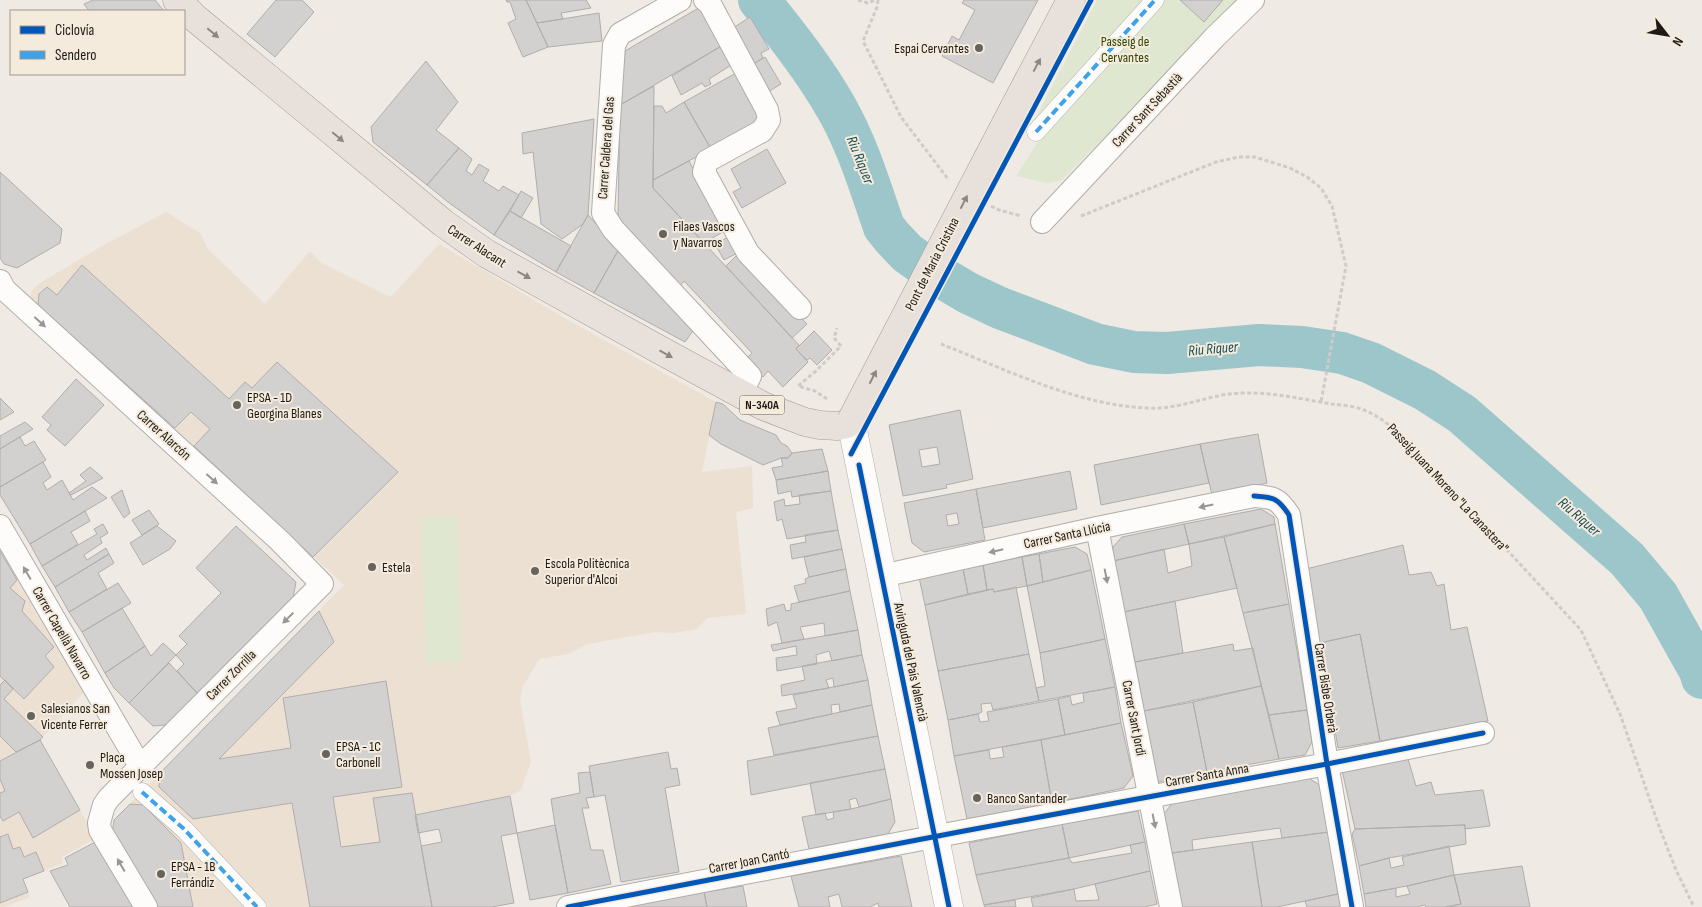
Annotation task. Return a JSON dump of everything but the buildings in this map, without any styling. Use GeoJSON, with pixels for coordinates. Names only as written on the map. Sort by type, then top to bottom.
{"type":"FeatureCollection","features":[{"type":"Feature","properties":{"kind":"main road","name":"Carrer Alacant"},"geometry":{"type":"LineString","coordinates":[[177,0],[246,61],[443,223],[504,264],[740,394],[785,415],[805,422],[824,412]]}},
{"type":"Feature","properties":{"kind":"main road","name":"Pont de Maria Cristina"},"geometry":{"type":"LineString","coordinates":[[851,421],[983,165],[1072,0]]}},
{"type":"Feature","properties":{"kind":"main road","name":"Carrer Alacant"},"geometry":{"type":"LineString","coordinates":[[824,412],[837,426],[851,421]]}},
{"type":"Feature","properties":{"kind":"main road","name":"Carrer Alacant"},"geometry":{"type":"LineString","coordinates":[[824,412],[840,442],[859,465]]}},
{"type":"Feature","properties":{"kind":"main road","name":"Avinguda del País Valencià"},"geometry":{"type":"LineString","coordinates":[[851,421],[949,907]]}},
{"type":"Feature","properties":{"kind":"street","name":"Carrer Caldera del Gas"},"geometry":{"type":"LineString","coordinates":[[680,0],[620,34],[614,45],[603,213],[612,229],[750,376],[740,394]]}},
{"type":"Feature","properties":{"kind":"street"},"geometry":{"type":"LineString","coordinates":[[705,0],[710,4],[767,110],[769,120],[762,131],[707,162],[704,172],[748,253],[800,308]]}},
{"type":"Feature","properties":{"kind":"street"},"geometry":{"type":"LineString","coordinates":[[1036,132],[1155,0]]}},
{"type":"Feature","properties":{"kind":"street","name":"Carrer Sant Sebastià"},"geometry":{"type":"LineString","coordinates":[[1042,222],[1253,0]]}},
{"type":"Feature","properties":{"kind":"street","name":"Carrer Alarcón"},"geometry":{"type":"LineString","coordinates":[[1,287],[280,541],[322,584]]}},
{"type":"Feature","properties":{"kind":"street","name":"Carrer Santa Llúcia"},"geometry":{"type":"LineString","coordinates":[[882,576],[1097,528],[1254,496]]}},
{"type":"Feature","properties":{"kind":"street","name":"Carrer Bisbe Orberà"},"geometry":{"type":"LineString","coordinates":[[1254,496],[1271,497],[1281,502],[1288,515],[1327,764],[1352,907]]}},
{"type":"Feature","properties":{"kind":"street","name":"Carrer Capellà Navarro"},"geometry":{"type":"LineString","coordinates":[[0,526],[140,766]]}},
{"type":"Feature","properties":{"kind":"street","name":"Carrer Sant Jordi"},"geometry":{"type":"LineString","coordinates":[[1097,528],[1171,907]]}},
{"type":"Feature","properties":{"kind":"street","name":"Carrer Zorrilla"},"geometry":{"type":"LineString","coordinates":[[146,907],[100,830],[99,823],[104,805],[140,766],[322,584]]}},
{"type":"Feature","properties":{"kind":"street","name":"Carrer Santa Anna"},"geometry":{"type":"LineString","coordinates":[[935,837],[1483,733]]}},
{"type":"Feature","properties":{"kind":"street"},"geometry":{"type":"LineString","coordinates":[[142,792],[184,829],[258,907]]}},
{"type":"Feature","properties":{"kind":"street","name":"Carrer Joan Cantó"},"geometry":{"type":"LineString","coordinates":[[568,907],[935,837]]}},
{"type":"Feature","properties":{"kind":"path"},"geometry":{"type":"LineString","coordinates":[[858,0],[868,4],[876,0],[877,7],[863,41],[901,117],[951,183]]}},
{"type":"Feature","properties":{"kind":"path"},"geometry":{"type":"LineString","coordinates":[[983,201],[999,210],[1056,226],[1216,162],[1239,157],[1255,157],[1290,168],[1307,177],[1321,188],[1332,206],[1346,266],[1321,402]]}},
{"type":"Feature","properties":{"kind":"path"},"geometry":{"type":"LineString","coordinates":[[824,412],[815,391],[798,386],[841,346],[834,338],[837,328]]}},
{"type":"Feature","properties":{"kind":"shaded area","name":"Escola Politècnica Superior d'Alcoi"},"geometry":{"type":"Polygon","coordinates":[[[166,212],[200,233],[208,249],[265,304],[310,251],[321,263],[391,297],[439,244],[568,320],[716,402],[702,472],[752,466],[753,508],[736,512],[746,614],[707,618],[697,629],[673,633],[655,632],[588,644],[568,654],[539,659],[522,688],[520,700],[531,762],[521,790],[510,796],[415,815],[432,907],[154,907],[112,834],[114,820],[344,585],[175,428],[31,305],[30,296],[33,289],[43,281],[104,245],[166,212]]]}},
{"type":"Feature","properties":{"kind":"shaded area","name":"Salesianos San Vicente Ferrer"},"geometry":{"type":"Polygon","coordinates":[[[0,551],[84,692],[40,740],[96,838],[62,857],[63,863],[23,879],[30,897],[4,907],[0,907],[0,551]]]}},
{"type":"Feature","properties":{"kind":"green space","name":"Passeig de Cervantes"},"geometry":{"type":"Polygon","coordinates":[[[1097,0],[1239,0],[1062,180],[1046,183],[1016,176],[1041,137],[1031,127],[1097,0]]]}},
{"type":"Feature","properties":{"kind":"green space"},"geometry":{"type":"Polygon","coordinates":[[[457,516],[462,662],[426,663],[421,517],[457,516]]]}},
{"type":"Feature","properties":{"kind":"waterway","name":"Riu Riquer"},"geometry":{"type":"LineString","coordinates":[[759,0],[810,67],[837,109],[869,182],[884,227],[907,253],[968,293],[1000,308],[1095,344],[1134,352],[1167,353],[1259,345],[1302,347],[1342,353],[1371,363],[1425,390],[1462,414],[1627,559],[1658,596],[1700,671],[1702,678]]}},
{"type":"Feature","properties":{"kind":"marked path"},"geometry":{"type":"LineString","coordinates":[[1036,132],[1155,0]]}},
{"type":"Feature","properties":{"kind":"marked path"},"geometry":{"type":"LineString","coordinates":[[142,792],[184,829],[257,907]]}},
{"type":"Feature","properties":{"kind":"cycle path"},"geometry":{"type":"LineString","coordinates":[[851,454],[1091,0]]}},
{"type":"Feature","properties":{"kind":"cycle path"},"geometry":{"type":"LineString","coordinates":[[859,465],[949,907]]}},
{"type":"Feature","properties":{"kind":"cycle path"},"geometry":{"type":"LineString","coordinates":[[1254,496],[1266,497],[1278,502],[1289,515],[1327,764],[1352,907]]}},
{"type":"Feature","properties":{"kind":"cycle path"},"geometry":{"type":"LineString","coordinates":[[568,907],[1483,733]]}},
{"type":"Feature","properties":{"kind":"place","name":"Espai Cervantes"},"geometry":{"type":"Point","coordinates":[979,48]}},
{"type":"Feature","properties":{"kind":"place","name":"Filaes Vascos y Navarros"},"geometry":{"type":"Point","coordinates":[663,234]}},
{"type":"Feature","properties":{"kind":"place","name":"EPSA - 1D Georgina Blanes"},"geometry":{"type":"Point","coordinates":[237,405]}},
{"type":"Feature","properties":{"kind":"place","name":"Estela"},"geometry":{"type":"Point","coordinates":[372,567]}},
{"type":"Feature","properties":{"kind":"place","name":"Escola Politècnica Superior d'Alcoi"},"geometry":{"type":"Point","coordinates":[535,571]}},
{"type":"Feature","properties":{"kind":"place","name":"Salesianos San Vicente Ferrer"},"geometry":{"type":"Point","coordinates":[31,716]}},
{"type":"Feature","properties":{"kind":"place","name":"EPSA - 1C Carbonell"},"geometry":{"type":"Point","coordinates":[326,754]}},
{"type":"Feature","properties":{"kind":"place","name":"Plaça Mossen Josep"},"geometry":{"type":"Point","coordinates":[90,765]}},
{"type":"Feature","properties":{"kind":"place","name":"Banco Santander"},"geometry":{"type":"Point","coordinates":[977,798]}},
{"type":"Feature","properties":{"kind":"place","name":"EPSA - 1B Ferrándiz"},"geometry":{"type":"Point","coordinates":[161,874]}}]}
